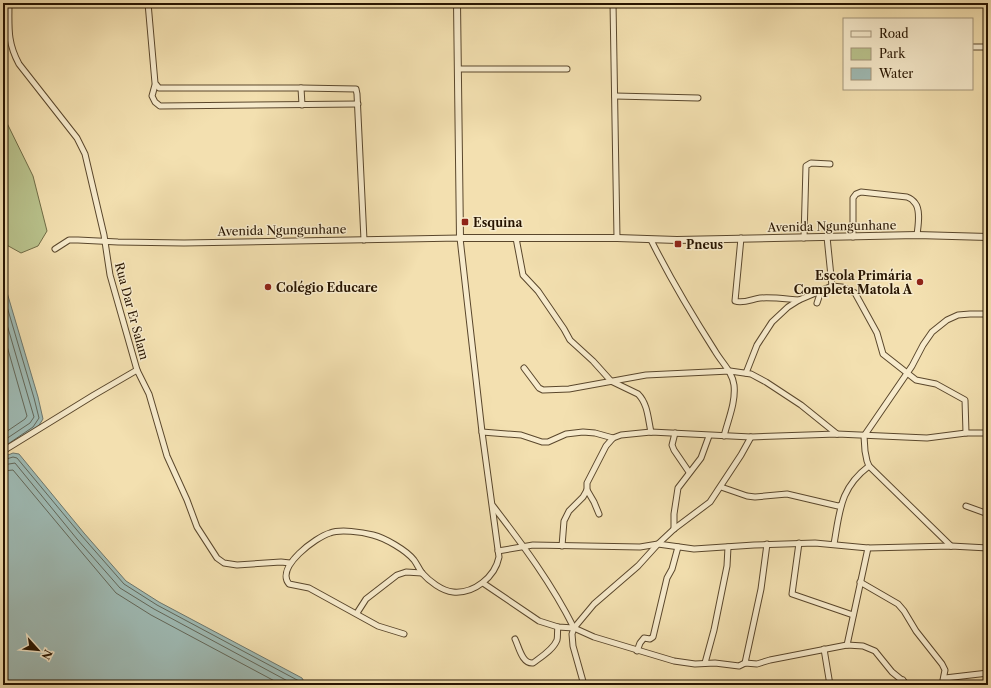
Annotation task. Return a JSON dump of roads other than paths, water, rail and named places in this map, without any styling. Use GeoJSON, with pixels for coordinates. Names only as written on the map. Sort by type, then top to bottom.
{"type":"FeatureCollection","features":[{"type":"Feature","properties":{"kind":"street","name":"Rua Dar Er Salam"},"geometry":{"type":"LineString","coordinates":[[9,3],[11,45],[19,64],[81,145],[85,154],[105,241],[110,275],[138,370],[149,394],[167,456],[197,526],[218,558],[224,563],[290,563]]}},
{"type":"Feature","properties":{"kind":"street"},"geometry":{"type":"LineString","coordinates":[[148,3],[155,85],[152,96],[155,102],[160,106],[358,104]]}},
{"type":"Feature","properties":{"kind":"street"},"geometry":{"type":"LineString","coordinates":[[404,634],[378,626],[357,613],[309,588],[289,584],[286,575],[290,563],[307,546],[318,538],[331,532],[373,535],[393,543],[413,559],[422,572],[448,592],[464,591],[476,588],[495,570],[500,557],[491,504],[460,238],[457,3]]}},
{"type":"Feature","properties":{"kind":"street"},"geometry":{"type":"LineString","coordinates":[[613,3],[617,238]]}},
{"type":"Feature","properties":{"kind":"street"},"geometry":{"type":"LineString","coordinates":[[973,47],[988,47]]}},
{"type":"Feature","properties":{"kind":"street"},"geometry":{"type":"LineString","coordinates":[[458,69],[567,69]]}},
{"type":"Feature","properties":{"kind":"street"},"geometry":{"type":"LineString","coordinates":[[155,85],[161,89],[356,89],[358,104],[364,240]]}},
{"type":"Feature","properties":{"kind":"street"},"geometry":{"type":"LineString","coordinates":[[301,88],[302,104]]}},
{"type":"Feature","properties":{"kind":"street"},"geometry":{"type":"LineString","coordinates":[[615,96],[698,98]]}},
{"type":"Feature","properties":{"kind":"street"},"geometry":{"type":"LineString","coordinates":[[804,238],[806,166],[811,163],[830,164]]}},
{"type":"Feature","properties":{"kind":"street"},"geometry":{"type":"LineString","coordinates":[[853,236],[853,198],[856,194],[861,192],[907,197],[913,200],[918,209],[918,235]]}},
{"type":"Feature","properties":{"kind":"street","name":"Avenida Ngungunhane"},"geometry":{"type":"LineString","coordinates":[[56,249],[68,240],[184,243],[460,238],[617,238],[677,240],[918,235],[987,237]]}},
{"type":"Feature","properties":{"kind":"street"},"geometry":{"type":"LineString","coordinates":[[827,237],[832,286]]}},
{"type":"Feature","properties":{"kind":"street"},"geometry":{"type":"LineString","coordinates":[[516,238],[523,275],[538,291],[564,328],[570,340],[593,361],[610,382],[638,394],[641,397],[645,403],[651,432]]}},
{"type":"Feature","properties":{"kind":"street"},"geometry":{"type":"LineString","coordinates":[[740,238],[735,301],[739,302],[759,298],[799,300]]}},
{"type":"Feature","properties":{"kind":"street"},"geometry":{"type":"LineString","coordinates":[[651,240],[715,353],[730,372],[734,386],[734,395],[732,409],[724,436]]}},
{"type":"Feature","properties":{"kind":"street"},"geometry":{"type":"LineString","coordinates":[[746,373],[757,345],[772,322],[788,307],[799,300],[832,286],[842,287],[855,293],[876,333],[882,354],[920,381],[936,384],[965,400],[966,433]]}},
{"type":"Feature","properties":{"kind":"street"},"geometry":{"type":"LineString","coordinates":[[816,303],[821,291]]}},
{"type":"Feature","properties":{"kind":"street"},"geometry":{"type":"LineString","coordinates":[[951,546],[869,466],[866,461],[864,436],[912,366],[922,345],[932,332],[947,320],[958,315],[988,314]]}},
{"type":"Feature","properties":{"kind":"street"},"geometry":{"type":"LineString","coordinates":[[524,368],[539,388],[543,390],[569,389],[646,375],[730,372],[746,373],[760,378],[785,393],[837,434]]}},
{"type":"Feature","properties":{"kind":"street"},"geometry":{"type":"LineString","coordinates":[[3,451],[94,395],[138,370]]}},
{"type":"Feature","properties":{"kind":"street"},"geometry":{"type":"LineString","coordinates":[[482,432],[522,435],[542,442],[548,442],[566,434],[583,432],[595,433],[613,438]]}},
{"type":"Feature","properties":{"kind":"street"},"geometry":{"type":"LineString","coordinates":[[599,514],[587,490],[587,483],[606,446],[613,438],[621,435],[651,432],[751,437],[837,434],[927,438],[988,432]]}},
{"type":"Feature","properties":{"kind":"street"},"geometry":{"type":"LineString","coordinates":[[675,433],[672,445],[689,472]]}},
{"type":"Feature","properties":{"kind":"street"},"geometry":{"type":"LineString","coordinates":[[674,529],[674,514],[678,488],[701,458],[709,436]]}},
{"type":"Feature","properties":{"kind":"street"},"geometry":{"type":"LineString","coordinates":[[584,685],[572,646],[572,634],[574,628],[594,604],[638,566],[674,529],[710,502],[746,448],[751,437]]}},
{"type":"Feature","properties":{"kind":"street"},"geometry":{"type":"LineString","coordinates":[[834,544],[841,506],[851,483],[869,466]]}},
{"type":"Feature","properties":{"kind":"street"},"geometry":{"type":"LineString","coordinates":[[721,487],[747,496],[755,497],[787,494],[841,506]]}},
{"type":"Feature","properties":{"kind":"street"},"geometry":{"type":"LineString","coordinates":[[562,546],[564,521],[572,507],[587,490]]}},
{"type":"Feature","properties":{"kind":"street"},"geometry":{"type":"LineString","coordinates":[[491,504],[524,546],[558,597],[574,628]]}},
{"type":"Feature","properties":{"kind":"street"},"geometry":{"type":"LineString","coordinates":[[966,506],[988,514]]}},
{"type":"Feature","properties":{"kind":"street"},"geometry":{"type":"LineString","coordinates":[[498,551],[524,546],[640,547],[658,544],[694,549],[799,543],[834,544],[868,548],[951,546],[988,548]]}},
{"type":"Feature","properties":{"kind":"street"},"geometry":{"type":"LineString","coordinates":[[799,543],[792,594],[853,615]]}},
{"type":"Feature","properties":{"kind":"street"},"geometry":{"type":"LineString","coordinates":[[745,663],[761,589],[767,544]]}},
{"type":"Feature","properties":{"kind":"street"},"geometry":{"type":"LineString","coordinates":[[637,651],[644,638],[650,639],[653,637],[668,578],[678,547]]}},
{"type":"Feature","properties":{"kind":"street"},"geometry":{"type":"LineString","coordinates":[[705,663],[714,630],[727,566],[728,547]]}},
{"type":"Feature","properties":{"kind":"street"},"geometry":{"type":"LineString","coordinates":[[847,645],[868,548]]}},
{"type":"Feature","properties":{"kind":"street"},"geometry":{"type":"LineString","coordinates":[[357,613],[366,599],[397,575],[406,572],[422,572]]}},
{"type":"Feature","properties":{"kind":"street"},"geometry":{"type":"LineString","coordinates":[[860,582],[889,598],[898,604],[904,611],[916,631],[942,664],[945,670],[942,685]]}},
{"type":"Feature","properties":{"kind":"street"},"geometry":{"type":"LineString","coordinates":[[483,583],[534,618],[558,627],[574,628],[594,637],[637,651],[680,662],[695,664],[715,663],[739,666],[745,663],[757,664],[770,660],[847,645],[863,646],[875,651],[892,672],[908,685]]}},
{"type":"Feature","properties":{"kind":"street"},"geometry":{"type":"LineString","coordinates":[[515,639],[524,660],[530,663],[549,651],[556,642],[558,639],[558,627]]}},
{"type":"Feature","properties":{"kind":"street"},"geometry":{"type":"LineString","coordinates":[[824,649],[830,685]]}},
{"type":"Feature","properties":{"kind":"street"},"geometry":{"type":"LineString","coordinates":[[944,678],[988,673]]}},
{"type":"Feature","properties":{"kind":"street"},"geometry":{"type":"LineString","coordinates":[[896,685],[902,680]]}},
{"type":"Feature","properties":{"kind":"water"},"geometry":{"type":"Polygon","coordinates":[[[3,279],[38,397],[43,419],[36,430],[3,452],[3,279]]]}},
{"type":"Feature","properties":{"kind":"water"},"geometry":{"type":"Polygon","coordinates":[[[13,453],[19,454],[126,581],[159,602],[302,678],[306,685],[3,685],[3,457],[13,453]]]}},
{"type":"Feature","properties":{"kind":"place","name":"Esquina"},"geometry":{"type":"Point","coordinates":[465,222]}},
{"type":"Feature","properties":{"kind":"place","name":"Pneus"},"geometry":{"type":"Point","coordinates":[678,244]}},
{"type":"Feature","properties":{"kind":"place","name":"Escola Primária Completa Matola A"},"geometry":{"type":"Point","coordinates":[920,282]}},
{"type":"Feature","properties":{"kind":"place","name":"Colégio Educare"},"geometry":{"type":"Point","coordinates":[268,287]}}]}
